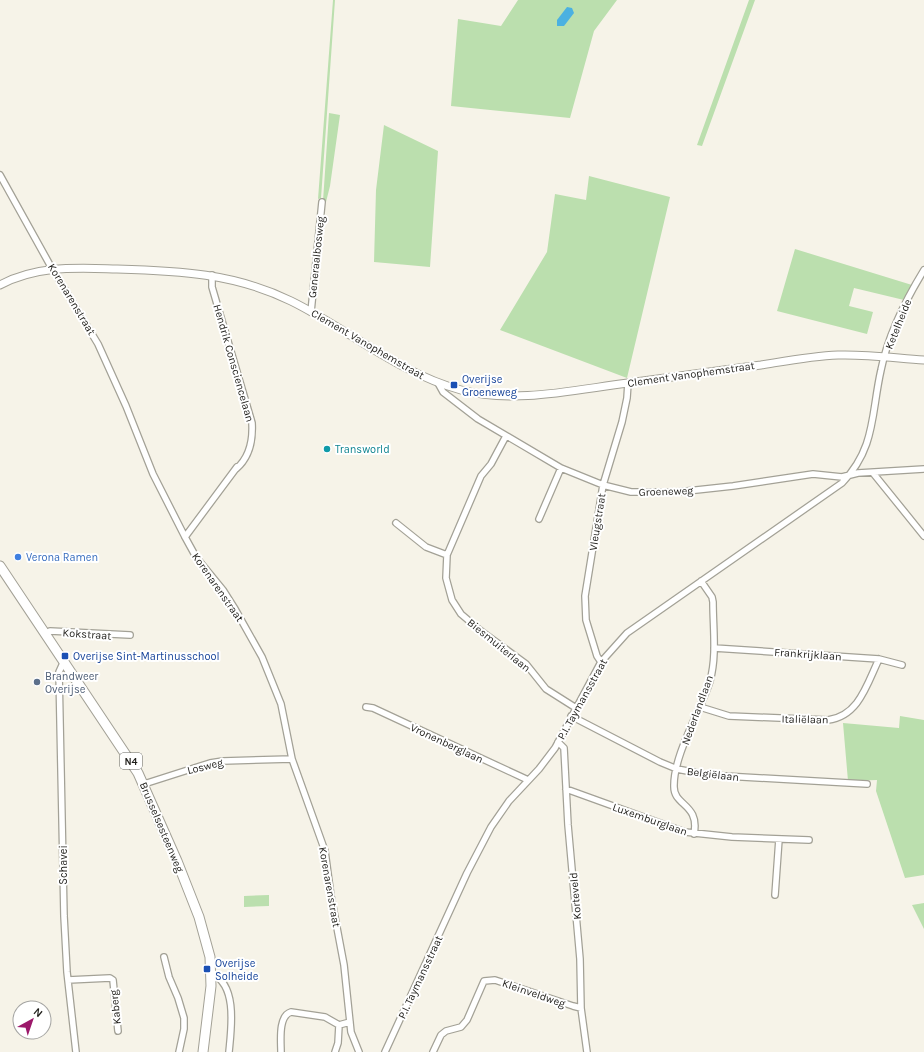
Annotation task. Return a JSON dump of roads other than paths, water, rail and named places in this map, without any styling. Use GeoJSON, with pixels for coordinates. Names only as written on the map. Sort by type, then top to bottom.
{"type":"FeatureCollection","features":[{"type":"Feature","properties":{"kind":"main road","name":"Brusselsesteenweg"},"geometry":{"type":"LineString","coordinates":[[0,566],[133,765],[144,784],[200,917],[208,944],[212,974],[210,1006],[203,1052]]}},
{"type":"Feature","properties":{"kind":"street","name":"Korenarenstraat"},"geometry":{"type":"LineString","coordinates":[[0,175],[98,344],[126,406],[153,474],[185,537],[196,556],[223,590],[262,657],[281,704],[292,759],[325,852],[331,896],[344,965],[351,1032],[359,1052]]}},
{"type":"Feature","properties":{"kind":"street","name":"Generaalbosweg"},"geometry":{"type":"LineString","coordinates":[[311,312],[322,202]]}},
{"type":"Feature","properties":{"kind":"street","name":"Clement Vanophemstraat"},"geometry":{"type":"LineString","coordinates":[[0,284],[28,273],[53,268],[174,271],[212,276],[264,289],[311,312],[383,356],[438,383],[478,393],[509,396],[525,396],[829,356],[885,357],[924,360]]}},
{"type":"Feature","properties":{"kind":"street","name":"Ketelheide"},"geometry":{"type":"LineString","coordinates":[[885,357],[909,295],[924,270]]}},
{"type":"Feature","properties":{"kind":"street","name":"Hendrik Consciencelaan"},"geometry":{"type":"LineString","coordinates":[[185,537],[248,451],[253,435],[252,423],[212,287],[212,276]]}},
{"type":"Feature","properties":{"kind":"street","name":"P.I. Taymansstraat"},"geometry":{"type":"LineString","coordinates":[[385,1052],[468,873],[491,827],[508,801],[539,769],[558,742],[601,662],[627,633],[836,487],[850,475],[860,461],[870,435],[881,370],[885,357]]}},
{"type":"Feature","properties":{"kind":"street","name":"Groeneweg"},"geometry":{"type":"LineString","coordinates":[[438,383],[443,392],[478,419],[561,468],[603,485],[636,492],[678,492],[773,481],[799,475],[813,474],[842,477],[873,473],[924,470]]}},
{"type":"Feature","properties":{"kind":"street","name":"Vleugstraat"},"geometry":{"type":"LineString","coordinates":[[601,662],[597,656],[586,620],[585,596],[603,485],[622,422],[627,398],[628,383]]}},
{"type":"Feature","properties":{"kind":"street","name":"Biesmuiterlaan"},"geometry":{"type":"LineString","coordinates":[[506,436],[491,464],[481,476],[447,555],[446,578],[452,600],[461,614],[481,631],[526,664],[546,689],[576,708]]}},
{"type":"Feature","properties":{"kind":"street"},"geometry":{"type":"LineString","coordinates":[[539,519],[561,468]]}},
{"type":"Feature","properties":{"kind":"street"},"geometry":{"type":"LineString","coordinates":[[873,473],[924,536]]}},
{"type":"Feature","properties":{"kind":"street"},"geometry":{"type":"LineString","coordinates":[[396,523],[426,547],[447,555]]}},
{"type":"Feature","properties":{"kind":"street","name":"Nederlandlaan"},"geometry":{"type":"LineString","coordinates":[[694,834],[696,819],[694,814],[676,794],[674,788],[677,769],[710,680],[714,648],[712,597],[701,581]]}},
{"type":"Feature","properties":{"kind":"street","name":"Kokstraat"},"geometry":{"type":"LineString","coordinates":[[45,633],[50,631],[130,635]]}},
{"type":"Feature","properties":{"kind":"street","name":"Frankrijklaan"},"geometry":{"type":"LineString","coordinates":[[714,648],[879,659],[902,665]]}},
{"type":"Feature","properties":{"kind":"street","name":"Italiëlaan"},"geometry":{"type":"LineString","coordinates":[[700,707],[729,716],[828,720],[838,719],[854,708],[879,659]]}},
{"type":"Feature","properties":{"kind":"street","name":"Schavei"},"geometry":{"type":"LineString","coordinates":[[64,661],[60,667],[62,883],[68,980],[76,1052]]}},
{"type":"Feature","properties":{"kind":"street"},"geometry":{"type":"LineString","coordinates":[[60,678],[69,669]]}},
{"type":"Feature","properties":{"kind":"street","name":"Vronenberglaan"},"geometry":{"type":"LineString","coordinates":[[366,707],[373,708],[528,780]]}},
{"type":"Feature","properties":{"kind":"street","name":"Belgiëlaan"},"geometry":{"type":"LineString","coordinates":[[571,716],[636,750],[677,769],[708,775],[867,784]]}},
{"type":"Feature","properties":{"kind":"street","name":"Korteveld"},"geometry":{"type":"LineString","coordinates":[[558,742],[564,748],[579,952],[581,1008],[587,1052]]}},
{"type":"Feature","properties":{"kind":"street","name":"Losweg"},"geometry":{"type":"LineString","coordinates":[[144,784],[210,763],[223,761],[292,759]]}},
{"type":"Feature","properties":{"kind":"street","name":"Luxemburglaan"},"geometry":{"type":"LineString","coordinates":[[566,789],[694,834],[809,840]]}},
{"type":"Feature","properties":{"kind":"street"},"geometry":{"type":"LineString","coordinates":[[775,895],[779,838]]}},
{"type":"Feature","properties":{"kind":"street"},"geometry":{"type":"LineString","coordinates":[[164,957],[169,977],[178,998],[184,1018],[184,1029],[179,1052]]}},
{"type":"Feature","properties":{"kind":"street"},"geometry":{"type":"LineString","coordinates":[[212,974],[222,983],[232,1005],[233,1013],[229,1052]]}},
{"type":"Feature","properties":{"kind":"street","name":"Kaberg"},"geometry":{"type":"LineString","coordinates":[[68,980],[110,978],[113,980],[118,1031]]}},
{"type":"Feature","properties":{"kind":"street","name":"Kleinveldweg"},"geometry":{"type":"LineString","coordinates":[[433,1052],[441,1035],[446,1031],[461,1027],[467,1020],[484,981],[495,980],[581,1008]]}},
{"type":"Feature","properties":{"kind":"street"},"geometry":{"type":"LineString","coordinates":[[281,1052],[283,1020],[288,1013],[291,1012],[325,1017],[339,1026]]}},
{"type":"Feature","properties":{"kind":"street"},"geometry":{"type":"LineString","coordinates":[[339,1026],[350,1022]]}},
{"type":"Feature","properties":{"kind":"street"},"geometry":{"type":"LineString","coordinates":[[335,1052],[338,1043],[339,1026]]}},
{"type":"Feature","properties":{"kind":"water"},"geometry":{"type":"Polygon","coordinates":[[[567,7],[572,8],[574,13],[564,26],[557,26],[557,20],[567,7]]]}},
{"type":"Feature","properties":{"kind":"place","name":"Overijse Groeneweg"},"geometry":{"type":"Point","coordinates":[454,385]}},
{"type":"Feature","properties":{"kind":"place","name":"Transworld"},"geometry":{"type":"Point","coordinates":[327,449]}},
{"type":"Feature","properties":{"kind":"place","name":"Verona Ramen"},"geometry":{"type":"Point","coordinates":[18,557]}},
{"type":"Feature","properties":{"kind":"place","name":"Overijse Sint-Martinusschool"},"geometry":{"type":"Point","coordinates":[65,656]}},
{"type":"Feature","properties":{"kind":"place","name":"Brandweer Overijse"},"geometry":{"type":"Point","coordinates":[37,682]}},
{"type":"Feature","properties":{"kind":"place","name":"Overijse Solheide"},"geometry":{"type":"Point","coordinates":[207,969]}}]}
